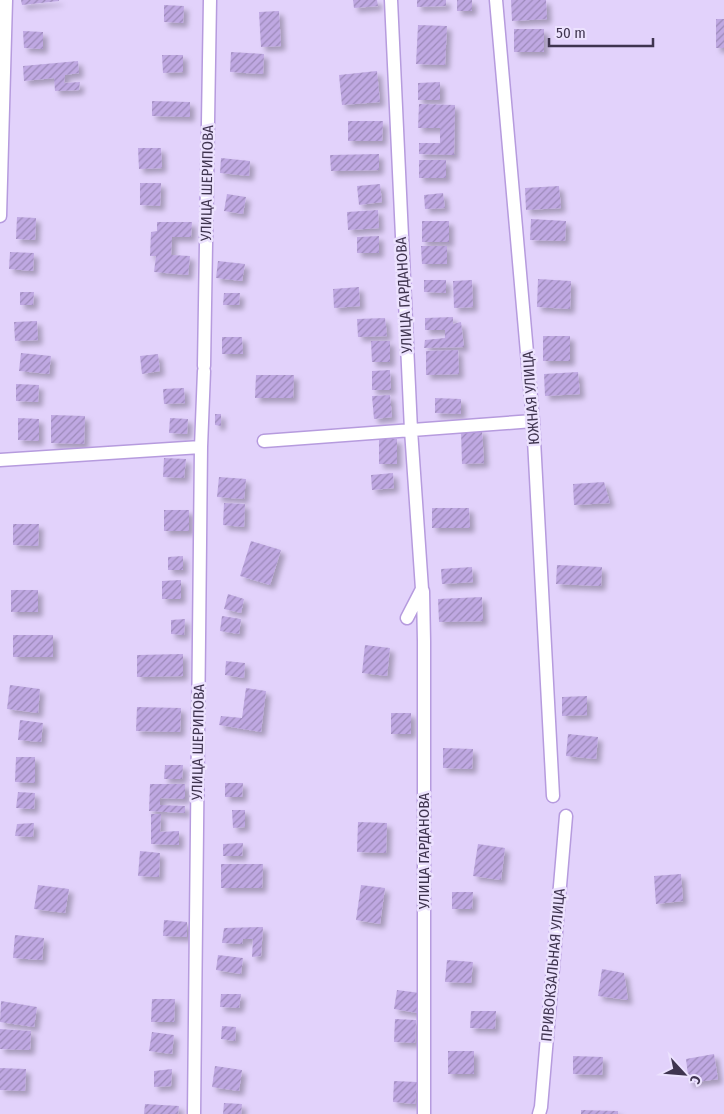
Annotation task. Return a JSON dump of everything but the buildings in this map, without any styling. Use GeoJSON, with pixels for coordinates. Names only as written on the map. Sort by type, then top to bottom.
{"type":"FeatureCollection","features":[{"type":"Feature","properties":{"kind":"street"},"geometry":{"type":"LineString","coordinates":[[0,216],[6,0]]}},
{"type":"Feature","properties":{"kind":"street","name":"УЛИЦА ШЕРИПОВА"},"geometry":{"type":"LineString","coordinates":[[194,1114],[201,447],[210,0]]}},
{"type":"Feature","properties":{"kind":"street","name":"УЛИЦА ГАРДАНОВА"},"geometry":{"type":"LineString","coordinates":[[391,0],[410,430],[422,589],[424,661],[424,1114]]}},
{"type":"Feature","properties":{"kind":"street","name":"ЮЖНАЯ УЛИЦА"},"geometry":{"type":"LineString","coordinates":[[496,0],[533,421],[553,796]]}},
{"type":"Feature","properties":{"kind":"street"},"geometry":{"type":"LineString","coordinates":[[264,441],[533,421]]}},
{"type":"Feature","properties":{"kind":"street"},"geometry":{"type":"LineString","coordinates":[[0,460],[201,447]]}},
{"type":"Feature","properties":{"kind":"street"},"geometry":{"type":"LineString","coordinates":[[407,618],[422,589]]}},
{"type":"Feature","properties":{"kind":"street","name":"ПРИВОКЗАЛЬНАЯ УЛИЦА"},"geometry":{"type":"LineString","coordinates":[[539,1114],[566,816]]}}]}
